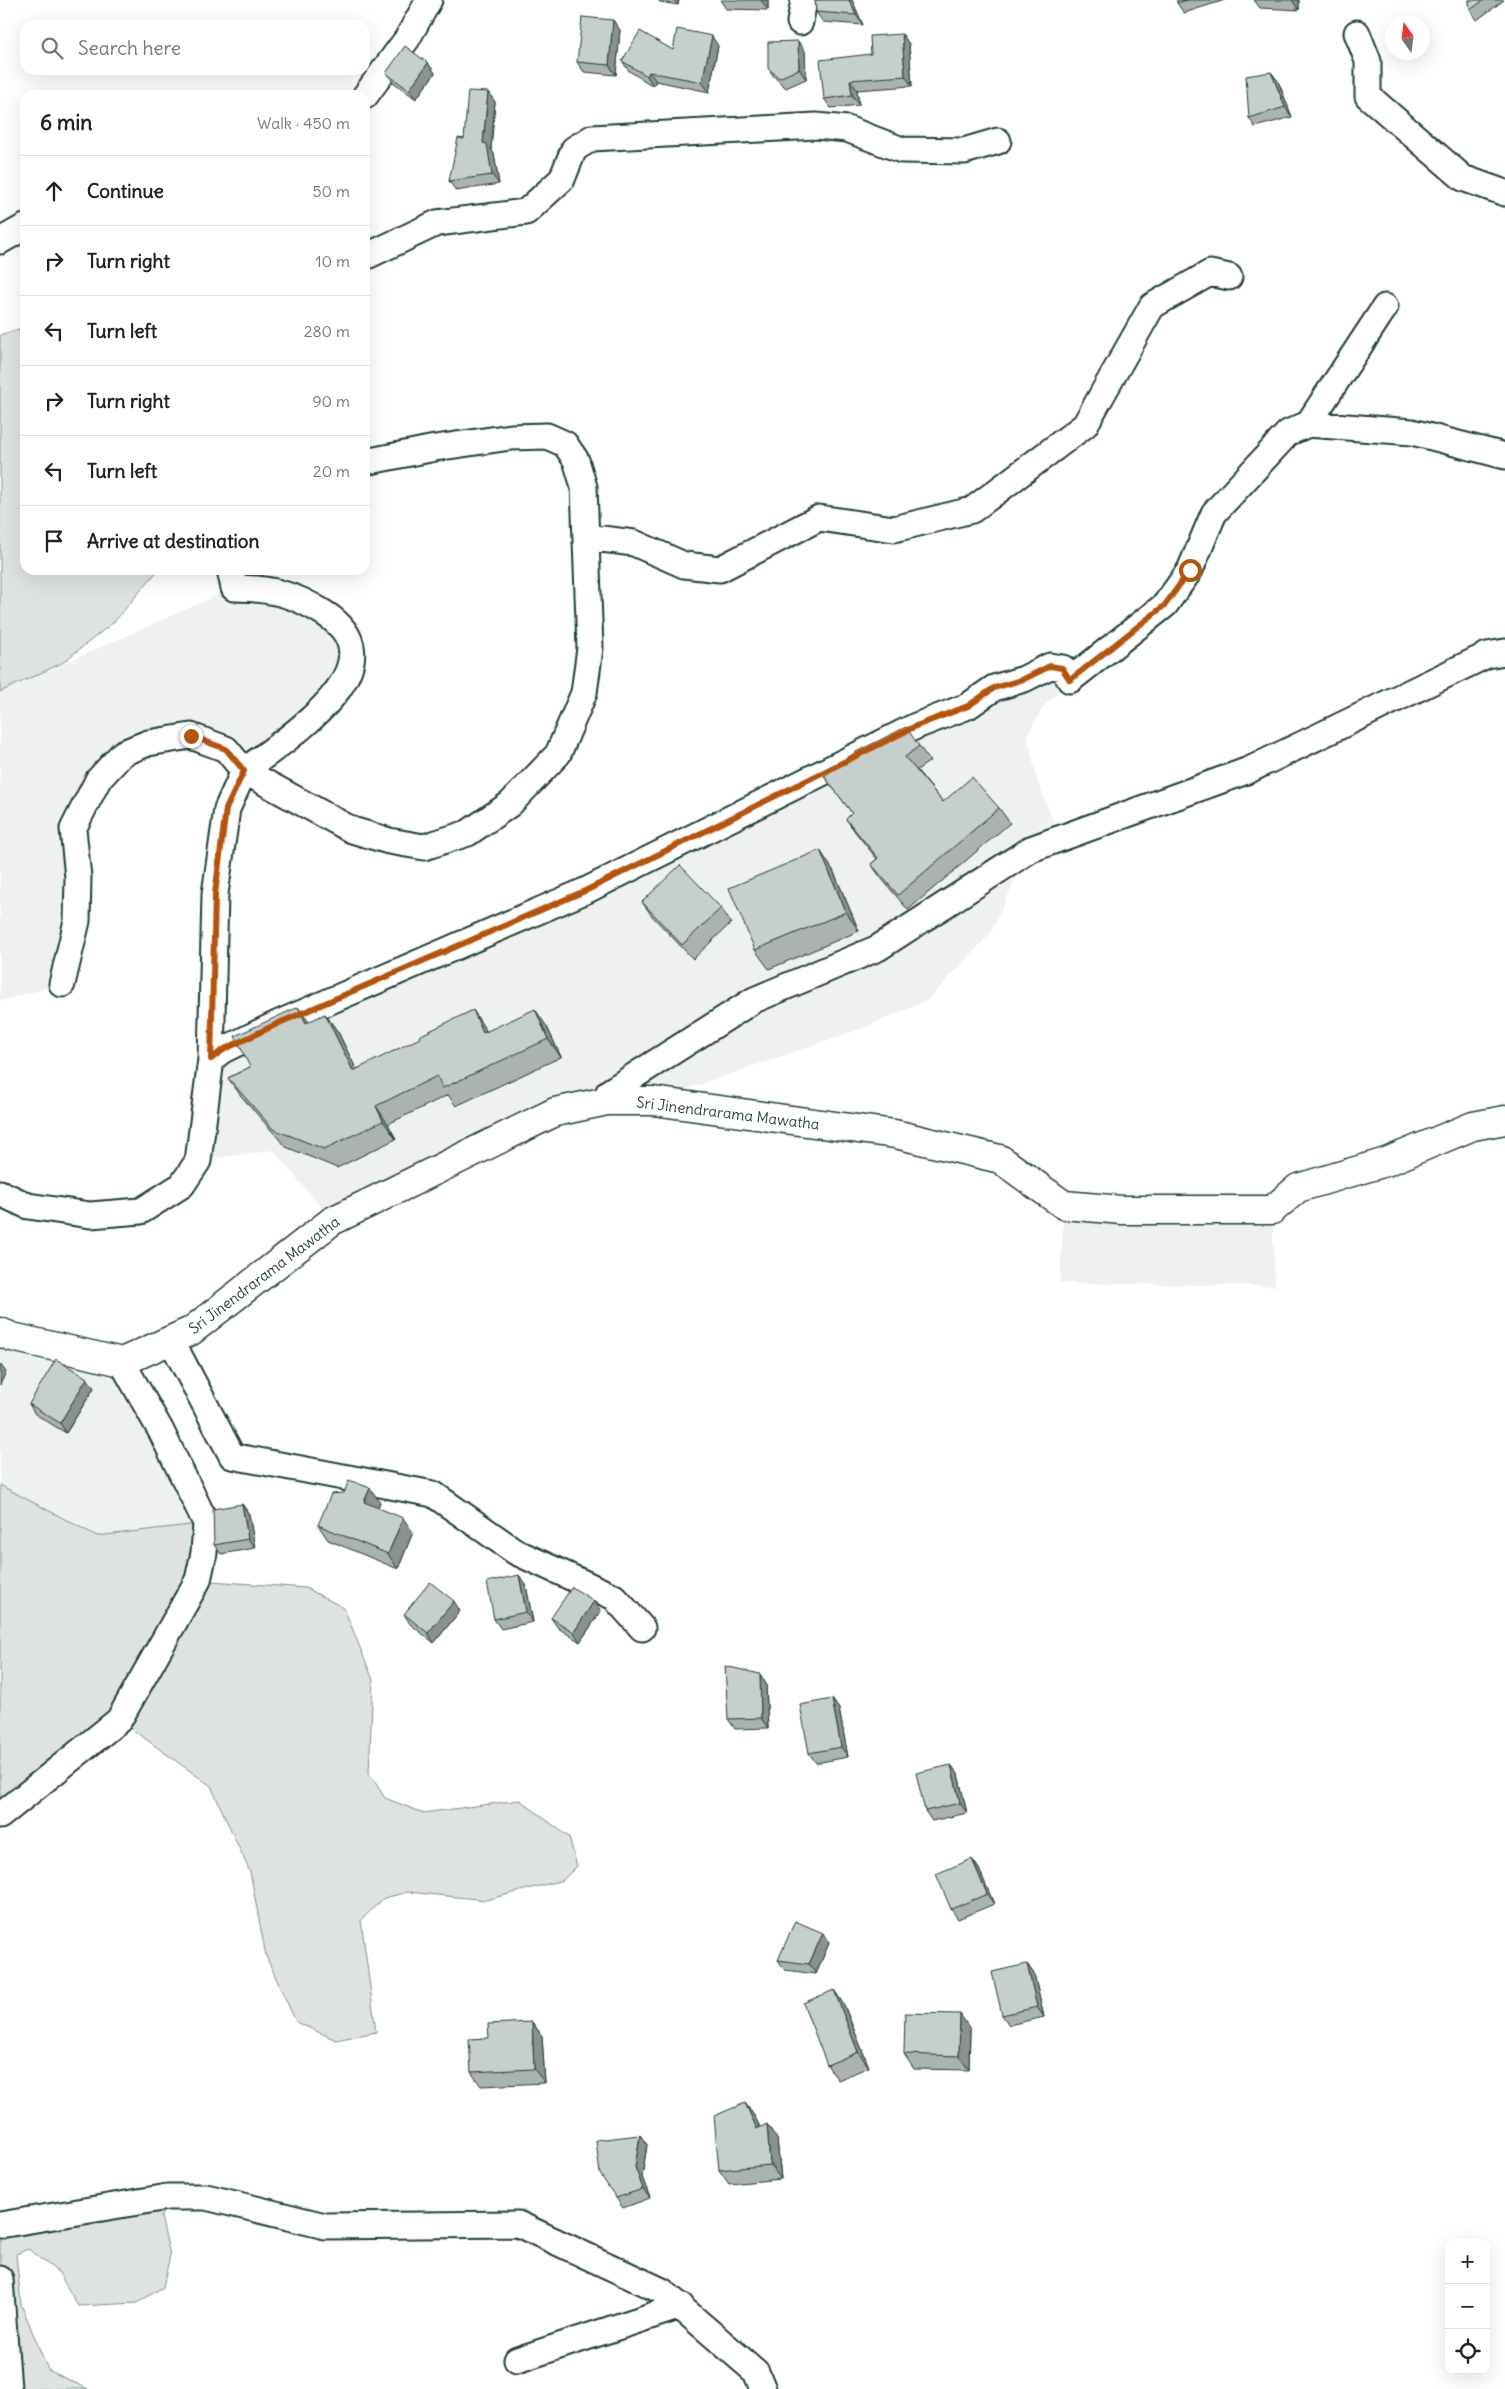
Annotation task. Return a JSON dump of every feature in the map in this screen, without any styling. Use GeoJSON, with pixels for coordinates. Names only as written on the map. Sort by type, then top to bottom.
{"type":"FeatureCollection","features":[{"type":"Feature","properties":{"kind":"main road","name":"Sri Jinendrarama Mawatha"},"geometry":{"type":"LineString","coordinates":[[122,1362],[191,1331],[332,1221],[555,1112],[607,1101],[653,1101],[895,1134],[1000,1159],[1064,1205],[1122,1210],[1272,1210],[1298,1188],[1386,1162],[1472,1126],[1505,1120]]}},
{"type":"Feature","properties":{"kind":"main road"},"geometry":{"type":"LineString","coordinates":[[0,1332],[12,1337],[122,1362]]}},
{"type":"Feature","properties":{"kind":"street"},"geometry":{"type":"LineString","coordinates":[[369,90],[407,39],[428,0]]}},
{"type":"Feature","properties":{"kind":"street"},"geometry":{"type":"LineString","coordinates":[[1357,33],[1368,61],[1368,96],[1463,178],[1505,193]]}},
{"type":"Feature","properties":{"kind":"street"},"geometry":{"type":"LineString","coordinates":[[370,255],[437,223],[526,212],[562,179],[574,149],[592,138],[816,126],[846,129],[902,150],[964,152],[998,141]]}},
{"type":"Feature","properties":{"kind":"street"},"geometry":{"type":"LineString","coordinates":[[0,241],[20,230]]}},
{"type":"Feature","properties":{"kind":"street"},"geometry":{"type":"LineString","coordinates":[[586,536],[634,543],[684,565],[720,569],[819,518],[894,529],[972,510],[1084,425],[1152,306],[1210,273],[1230,277]]}},
{"type":"Feature","properties":{"kind":"street"},"geometry":{"type":"LineString","coordinates":[[1308,424],[1386,307]]}},
{"type":"Feature","properties":{"kind":"street"},"geometry":{"type":"LineString","coordinates":[[211,1059],[223,1050],[279,1023],[587,890],[907,730],[968,706],[994,688],[1024,679],[1050,666],[1062,668],[1070,680],[1165,605],[1190,570],[1214,513],[1288,433],[1308,424],[1412,432],[1505,456]]}},
{"type":"Feature","properties":{"kind":"street"},"geometry":{"type":"LineString","coordinates":[[62,984],[77,921],[78,877],[73,829],[98,780],[123,753],[148,743],[191,736],[226,749],[244,771],[352,830],[389,841],[424,847],[468,834],[510,804],[558,754],[584,693],[590,648],[584,487],[576,460],[565,444],[547,436],[510,437],[370,461]]}},
{"type":"Feature","properties":{"kind":"street"},"geometry":{"type":"LineString","coordinates":[[0,1193],[28,1206],[90,1215],[141,1211],[182,1185],[198,1161],[211,1059],[215,894],[226,809],[244,771],[322,711],[346,678],[353,656],[349,636],[337,621],[288,594],[259,588],[234,588],[231,575]]}},
{"type":"Feature","properties":{"kind":"street"},"geometry":{"type":"LineString","coordinates":[[607,1101],[609,1092],[754,1000],[878,948],[1031,849],[1249,770],[1487,655],[1505,652]]}},
{"type":"Feature","properties":{"kind":"street"},"geometry":{"type":"LineString","coordinates":[[171,1340],[232,1456],[433,1494],[516,1552],[614,1597],[642,1628]]}},
{"type":"Feature","properties":{"kind":"street"},"geometry":{"type":"LineString","coordinates":[[0,1816],[119,1720],[198,1580],[204,1553],[206,1523],[160,1431],[122,1362]]}},
{"type":"Feature","properties":{"kind":"street"},"geometry":{"type":"LineString","coordinates":[[0,2225],[168,2197],[206,2196],[325,2226],[518,2224],[662,2291],[756,2372],[763,2389]]}},
{"type":"Feature","properties":{"kind":"street"},"geometry":{"type":"LineString","coordinates":[[0,2279],[8,2389]]}},
{"type":"Feature","properties":{"kind":"street"},"geometry":{"type":"LineString","coordinates":[[516,2360],[681,2306]]}},
{"type":"Feature","properties":{"kind":"shaded area"},"geometry":{"type":"Polygon","coordinates":[[[20,329],[20,575],[154,575],[114,622],[62,663],[0,692],[0,335],[20,329]]]}},
{"type":"Feature","properties":{"kind":"shaded area"},"geometry":{"type":"Polygon","coordinates":[[[234,588],[337,621],[346,678],[244,771],[191,736],[123,753],[73,829],[62,984],[0,1001],[0,692],[234,588]]]}},
{"type":"Feature","properties":{"kind":"shaded area"},"geometry":{"type":"Polygon","coordinates":[[[1050,666],[1070,680],[1045,705],[1027,735],[1037,779],[1062,845],[1024,861],[990,934],[928,1000],[863,1028],[653,1101],[555,1112],[332,1221],[273,1150],[198,1161],[211,1059],[1050,666]]]}},
{"type":"Feature","properties":{"kind":"shaded area"},"geometry":{"type":"Polygon","coordinates":[[[1064,1205],[1272,1210],[1275,1286],[1060,1283],[1064,1205]]]}},
{"type":"Feature","properties":{"kind":"shaded area"},"geometry":{"type":"Polygon","coordinates":[[[0,1332],[122,1362],[206,1523],[97,1536],[0,1485],[0,1332]]]}},
{"type":"Feature","properties":{"kind":"shaded area"},"geometry":{"type":"Polygon","coordinates":[[[0,1485],[97,1536],[206,1523],[198,1580],[306,1588],[344,1608],[373,1680],[369,1773],[385,1798],[423,1813],[520,1800],[569,1837],[577,1866],[563,1880],[486,1900],[408,1892],[384,1898],[361,1920],[376,2032],[336,2040],[296,2022],[266,1956],[250,1872],[211,1786],[119,1720],[0,1816],[0,1485]]]}},
{"type":"Feature","properties":{"kind":"shaded area"},"geometry":{"type":"Polygon","coordinates":[[[168,2197],[161,2217],[170,2255],[163,2287],[137,2303],[78,2306],[59,2273],[28,2249],[16,2254],[21,2304],[48,2370],[88,2389],[8,2389],[0,2279],[0,2225],[168,2197]]]}},
{"type":"Feature","properties":{"kind":"building"},"geometry":{"type":"Polygon","coordinates":[[[815,0],[849,0],[856,15],[816,12],[815,0]]]}},
{"type":"Feature","properties":{"kind":"building"},"geometry":{"type":"Polygon","coordinates":[[[1469,0],[1484,0],[1470,10],[1469,0]]]}},
{"type":"Feature","properties":{"kind":"building"},"geometry":{"type":"Polygon","coordinates":[[[582,17],[613,20],[609,65],[577,62],[582,17]]]}},
{"type":"Feature","properties":{"kind":"building"},"geometry":{"type":"Polygon","coordinates":[[[677,29],[712,36],[702,82],[649,72],[647,76],[622,61],[640,31],[673,50],[677,29]]]}},
{"type":"Feature","properties":{"kind":"building"},"geometry":{"type":"Polygon","coordinates":[[[902,34],[905,76],[850,80],[852,95],[824,99],[820,60],[871,54],[870,36],[902,34]]]}},
{"type":"Feature","properties":{"kind":"building"},"geometry":{"type":"Polygon","coordinates":[[[798,41],[799,69],[779,78],[768,68],[768,42],[798,41]]]}},
{"type":"Feature","properties":{"kind":"building"},"geometry":{"type":"Polygon","coordinates":[[[405,46],[428,63],[409,90],[386,73],[405,46]]]}},
{"type":"Feature","properties":{"kind":"building"},"geometry":{"type":"Polygon","coordinates":[[[1271,72],[1285,107],[1249,118],[1246,76],[1271,72]]]}},
{"type":"Feature","properties":{"kind":"building"},"geometry":{"type":"Polygon","coordinates":[[[468,91],[488,92],[483,143],[487,144],[492,175],[449,181],[458,138],[464,139],[468,91]]]}},
{"type":"Feature","properties":{"kind":"building"},"geometry":{"type":"Polygon","coordinates":[[[906,727],[919,746],[905,757],[943,802],[972,777],[999,808],[898,895],[871,864],[878,858],[846,819],[852,813],[824,776],[856,752],[906,727]]]}},
{"type":"Feature","properties":{"kind":"building"},"geometry":{"type":"Polygon","coordinates":[[[820,850],[846,912],[755,950],[729,888],[820,850]]]}},
{"type":"Feature","properties":{"kind":"building"},"geometry":{"type":"Polygon","coordinates":[[[680,865],[721,908],[682,945],[642,902],[680,865]]]}},
{"type":"Feature","properties":{"kind":"building"},"geometry":{"type":"Polygon","coordinates":[[[298,1007],[306,1023],[325,1014],[353,1071],[473,1010],[483,1033],[535,1009],[548,1039],[443,1088],[437,1076],[376,1106],[383,1121],[324,1149],[273,1129],[228,1078],[250,1067],[235,1036],[298,1007]]]}},
{"type":"Feature","properties":{"kind":"building"},"geometry":{"type":"Polygon","coordinates":[[[56,1359],[87,1378],[60,1423],[29,1404],[56,1359]]]}},
{"type":"Feature","properties":{"kind":"building"},"geometry":{"type":"Polygon","coordinates":[[[349,1480],[370,1488],[364,1502],[403,1518],[388,1554],[318,1525],[331,1494],[344,1493],[349,1480]]]}},
{"type":"Feature","properties":{"kind":"building"},"geometry":{"type":"Polygon","coordinates":[[[242,1504],[248,1539],[214,1545],[213,1509],[242,1504]]]}},
{"type":"Feature","properties":{"kind":"building"},"geometry":{"type":"Polygon","coordinates":[[[519,1575],[526,1612],[494,1619],[487,1582],[519,1575]]]}},
{"type":"Feature","properties":{"kind":"building"},"geometry":{"type":"Polygon","coordinates":[[[430,1582],[454,1601],[428,1633],[404,1614],[430,1582]]]}},
{"type":"Feature","properties":{"kind":"building"},"geometry":{"type":"Polygon","coordinates":[[[572,1587],[594,1601],[574,1632],[551,1618],[572,1587]]]}},
{"type":"Feature","properties":{"kind":"building"},"geometry":{"type":"Polygon","coordinates":[[[725,1666],[760,1674],[761,1718],[728,1719],[725,1666]]]}},
{"type":"Feature","properties":{"kind":"building"},"geometry":{"type":"Polygon","coordinates":[[[832,1699],[841,1747],[809,1753],[800,1705],[832,1699]]]}},
{"type":"Feature","properties":{"kind":"building"},"geometry":{"type":"Polygon","coordinates":[[[951,1765],[960,1803],[925,1811],[916,1773],[951,1765]]]}},
{"type":"Feature","properties":{"kind":"building"},"geometry":{"type":"Polygon","coordinates":[[[972,1859],[987,1894],[951,1909],[936,1874],[972,1859]]]}},
{"type":"Feature","properties":{"kind":"building"},"geometry":{"type":"Polygon","coordinates":[[[795,1921],[823,1933],[809,1964],[778,1960],[795,1921]]]}},
{"type":"Feature","properties":{"kind":"building"},"geometry":{"type":"Polygon","coordinates":[[[1027,1964],[1037,2007],[1002,2015],[992,1972],[1027,1964]]]}},
{"type":"Feature","properties":{"kind":"building"},"geometry":{"type":"Polygon","coordinates":[[[834,1990],[858,2052],[827,2065],[803,2003],[834,1990]]]}},
{"type":"Feature","properties":{"kind":"building"},"geometry":{"type":"Polygon","coordinates":[[[905,2013],[960,2014],[959,2056],[904,2054],[905,2013]]]}},
{"type":"Feature","properties":{"kind":"building"},"geometry":{"type":"Polygon","coordinates":[[[532,2022],[534,2069],[471,2072],[469,2039],[489,2038],[488,2024],[532,2022]]]}},
{"type":"Feature","properties":{"kind":"building"},"geometry":{"type":"Polygon","coordinates":[[[745,2103],[757,2129],[767,2124],[770,2165],[719,2170],[714,2116],[745,2103]]]}},
{"type":"Feature","properties":{"kind":"building"},"geometry":{"type":"Polygon","coordinates":[[[640,2135],[635,2167],[643,2189],[616,2198],[600,2174],[596,2140],[640,2135]]]}},
{"type":"Feature","properties":{"kind":"route"},"geometry":{"type":"LineString","coordinates":[[191,736],[226,749],[244,771],[226,809],[215,894],[211,1059],[223,1050],[279,1023],[587,890],[916,726],[968,706],[994,688],[1024,679],[1050,666],[1062,668],[1068,674],[1070,680],[1165,605],[1190,570]]}}]}
